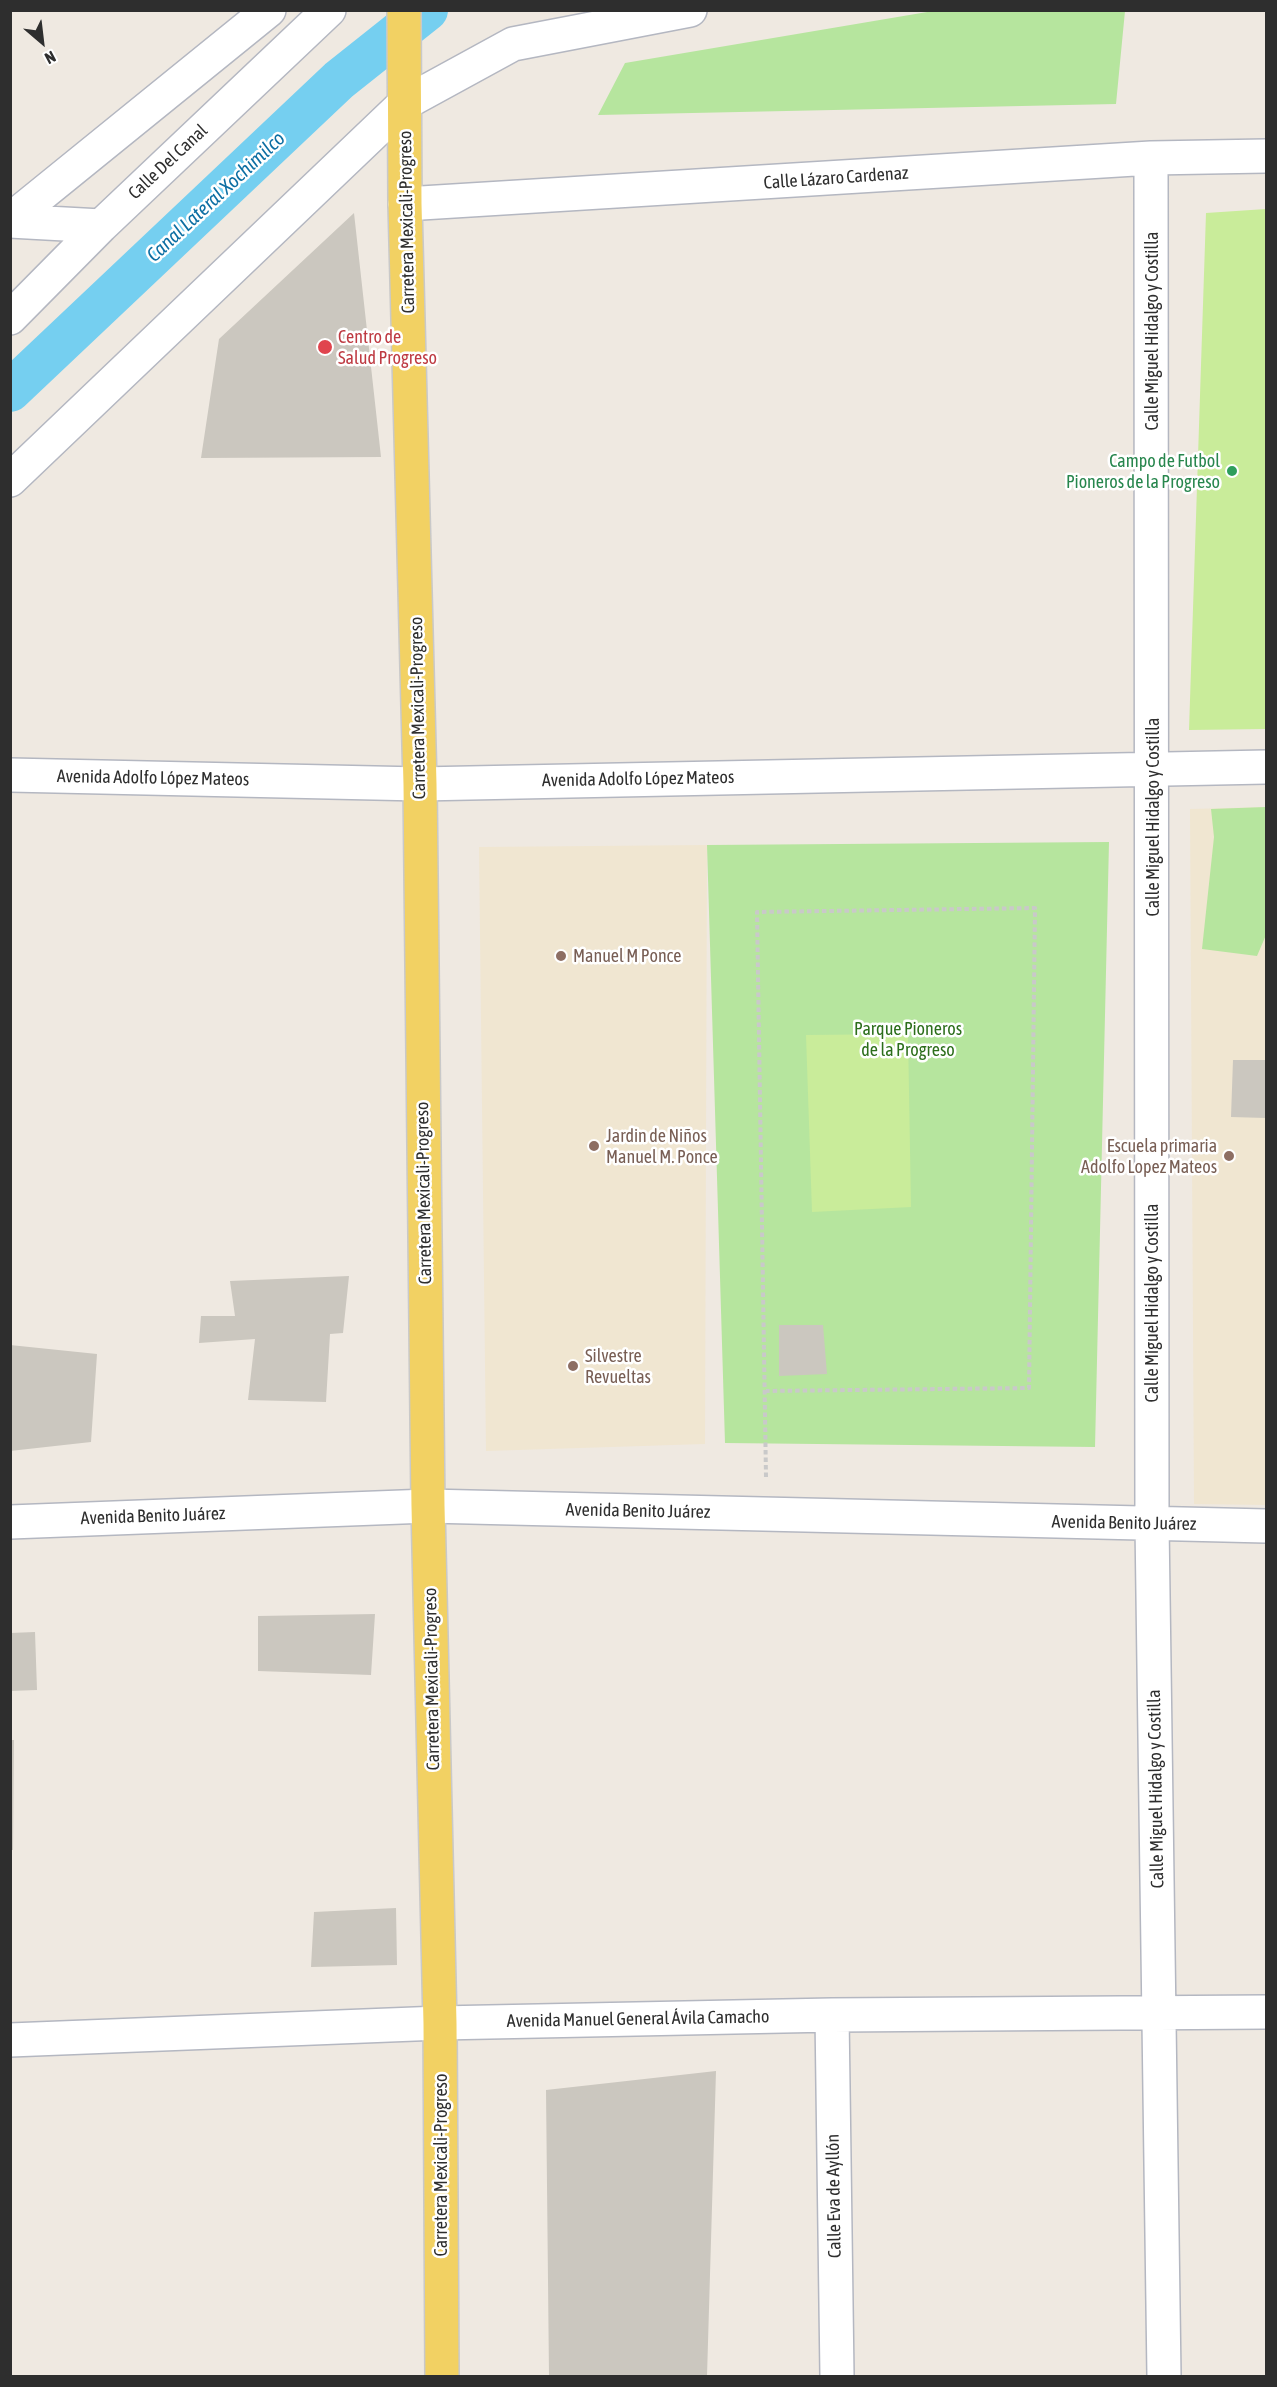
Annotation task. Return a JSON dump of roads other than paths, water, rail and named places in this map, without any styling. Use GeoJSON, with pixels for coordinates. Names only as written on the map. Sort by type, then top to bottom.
{"type":"FeatureCollection","features":[{"type":"Feature","properties":{"kind":"main road","name":"Carretera Mexicali-Progreso"},"geometry":{"type":"LineString","coordinates":[[405,10],[405,204],[420,784],[428,1506],[440,2023],[442,2376]]}},
{"type":"Feature","properties":{"kind":"street"},"geometry":{"type":"LineString","coordinates":[[10,221],[269,10]]}},
{"type":"Feature","properties":{"kind":"street","name":"Calle Del Canal"},"geometry":{"type":"LineString","coordinates":[[10,318],[101,226],[330,10]]}},
{"type":"Feature","properties":{"kind":"street"},"geometry":{"type":"LineString","coordinates":[[10,480],[405,103],[513,44],[690,10]]}},
{"type":"Feature","properties":{"kind":"street","name":"Calle Lázaro Cardenaz"},"geometry":{"type":"LineString","coordinates":[[405,204],[1151,158],[1266,156]]}},
{"type":"Feature","properties":{"kind":"street","name":"Calle Miguel Hidalgo y Costilla"},"geometry":{"type":"LineString","coordinates":[[1151,158],[1152,1524],[1164,2376]]}},
{"type":"Feature","properties":{"kind":"street"},"geometry":{"type":"LineString","coordinates":[[10,221],[101,226]]}},
{"type":"Feature","properties":{"kind":"street","name":"Avenida Adolfo López Mateos"},"geometry":{"type":"LineString","coordinates":[[10,775],[420,784],[1266,767]]}},
{"type":"Feature","properties":{"kind":"street","name":"Avenida Benito Juárez"},"geometry":{"type":"LineString","coordinates":[[10,1522],[428,1506],[1266,1526]]}},
{"type":"Feature","properties":{"kind":"street","name":"Avenida Manuel General Ávila Camacho"},"geometry":{"type":"LineString","coordinates":[[10,2040],[440,2023],[832,2015],[1266,2012]]}},
{"type":"Feature","properties":{"kind":"street","name":"Calle Eva de Ayllón"},"geometry":{"type":"LineString","coordinates":[[832,2015],[837,2376]]}},
{"type":"Feature","properties":{"kind":"waterway","name":"Canal Lateral Xochimilco"},"geometry":{"type":"LineString","coordinates":[[10,391],[339,80],[427,10]]}},
{"type":"Feature","properties":{"kind":"place","name":"Centro de Salud Progreso"},"geometry":{"type":"Point","coordinates":[325,347]}},
{"type":"Feature","properties":{"kind":"place","name":"Campo de Futbol Pioneros de la Progreso"},"geometry":{"type":"Point","coordinates":[1232,471]}},
{"type":"Feature","properties":{"kind":"place","name":"Manuel M Ponce"},"geometry":{"type":"Point","coordinates":[561,956]}},
{"type":"Feature","properties":{"kind":"place","name":"Jardin de Niños Manuel M. Ponce"},"geometry":{"type":"Point","coordinates":[594,1146]}},
{"type":"Feature","properties":{"kind":"place","name":"Escuela primaria Adolfo Lopez Mateos"},"geometry":{"type":"Point","coordinates":[1229,1156]}},
{"type":"Feature","properties":{"kind":"place","name":"Silvestre Revueltas"},"geometry":{"type":"Point","coordinates":[573,1366]}},
{"type":"Feature","properties":{"kind":"park label","name":"Parque Pioneros de la Progreso"},"geometry":{"type":"Point","coordinates":[908,1039]}}]}
